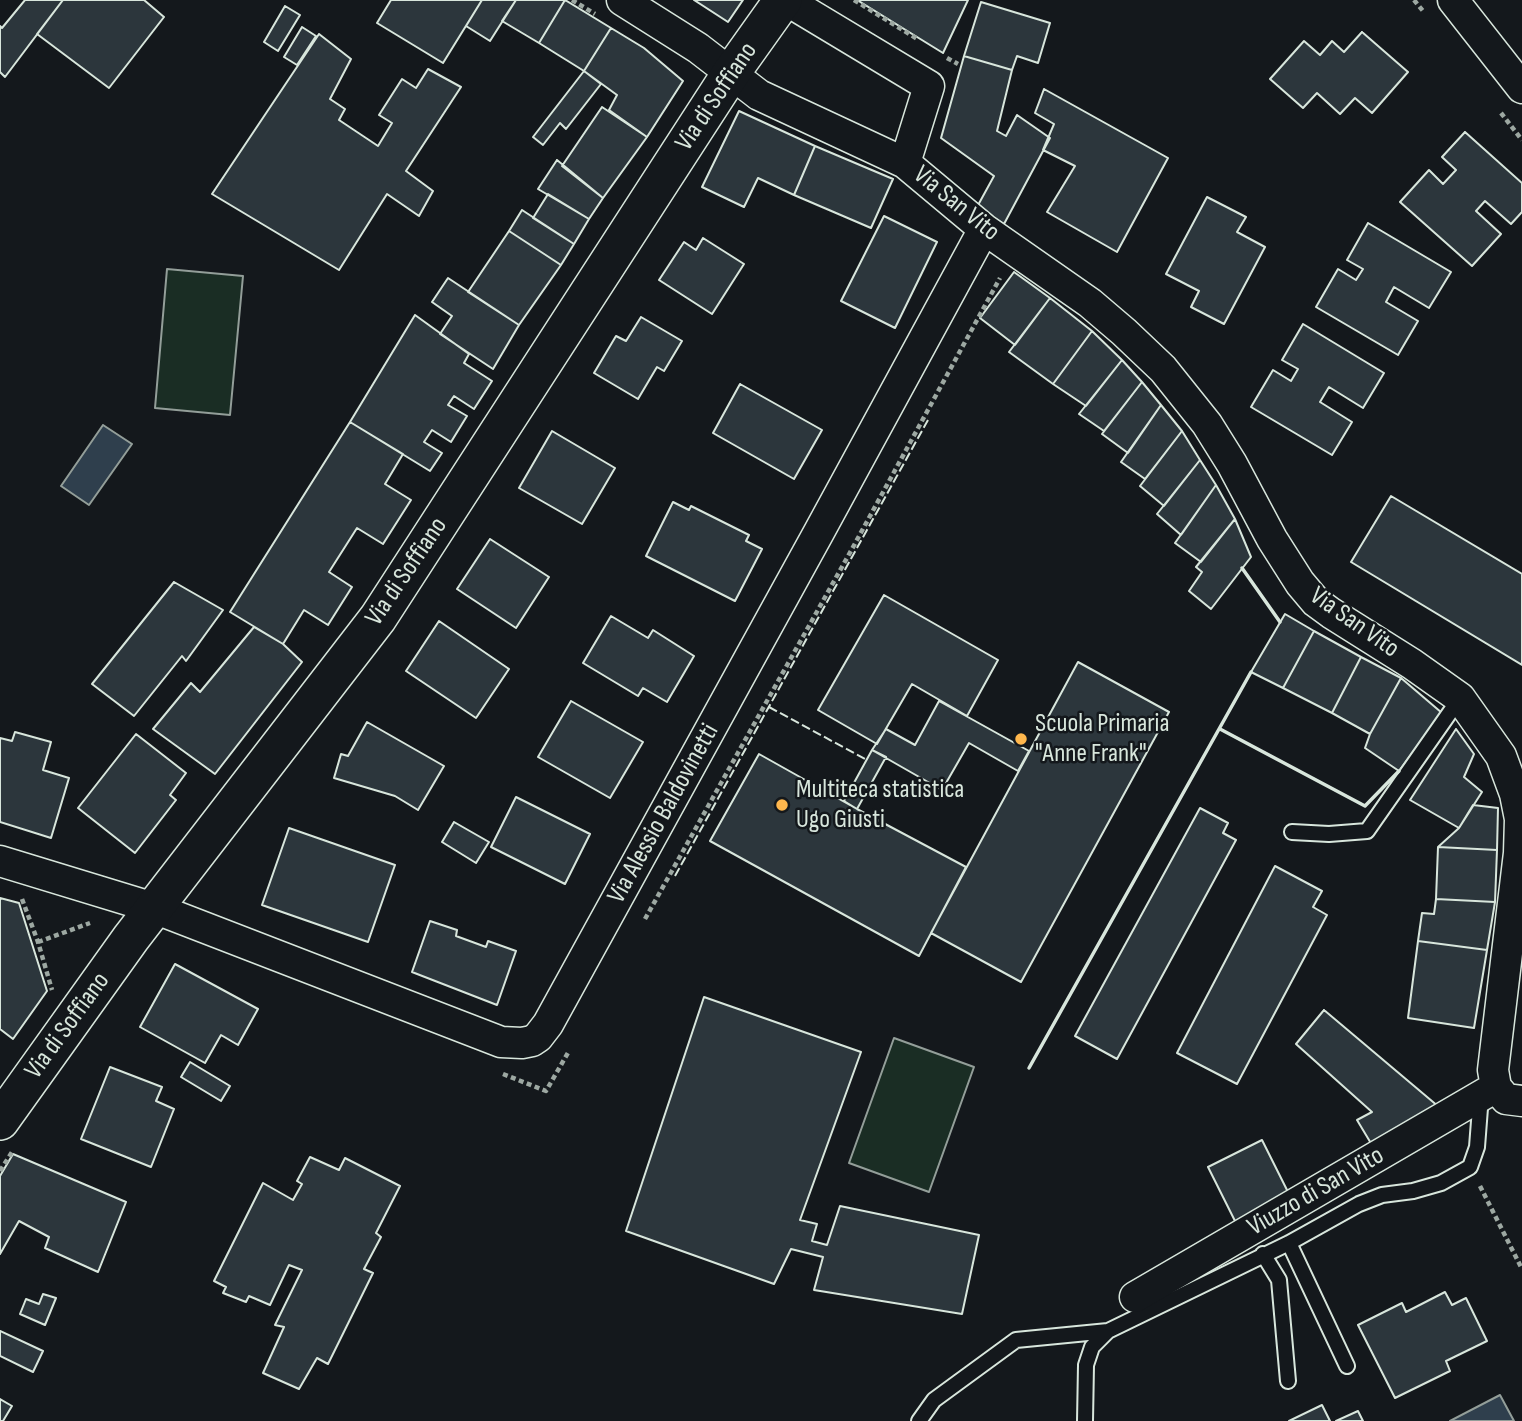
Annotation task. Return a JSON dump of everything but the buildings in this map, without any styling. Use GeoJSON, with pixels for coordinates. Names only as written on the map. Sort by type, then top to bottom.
{"type":"FeatureCollection","features":[{"type":"Feature","properties":{"kind":"street","name":"Via San Vito"},"geometry":{"type":"LineString","coordinates":[[622,0],[698,48],[759,95],[905,163],[984,229],[1090,303],[1163,369],[1207,424],[1232,464],[1272,540],[1300,583],[1316,601],[1460,698],[1501,756],[1516,794],[1520,819],[1519,853],[1493,1070],[1498,1096]]}},
{"type":"Feature","properties":{"kind":"street","name":"Via di Soffiano"},"geometry":{"type":"LineString","coordinates":[[0,1121],[131,938],[378,618],[730,73],[785,0]]}},
{"type":"Feature","properties":{"kind":"street"},"geometry":{"type":"LineString","coordinates":[[785,0],[929,86],[905,163]]}},
{"type":"Feature","properties":{"kind":"street"},"geometry":{"type":"LineString","coordinates":[[1453,0],[1522,88]]}},
{"type":"Feature","properties":{"kind":"street","name":"Via Alessio Baldovinetti"},"geometry":{"type":"LineString","coordinates":[[154,908],[500,1042],[522,1043],[538,1037],[555,1012],[984,229]]}},
{"type":"Feature","properties":{"kind":"street"},"geometry":{"type":"LineString","coordinates":[[0,861],[154,908]]}},
{"type":"Feature","properties":{"kind":"street","name":"Viuzzo di San Vito"},"geometry":{"type":"LineString","coordinates":[[1135,1297],[1498,1096]]}},
{"type":"Feature","properties":{"kind":"lane"},"geometry":{"type":"LineString","coordinates":[[1292,832],[1329,834],[1367,831],[1460,698]]}},
{"type":"Feature","properties":{"kind":"lane"},"geometry":{"type":"LineString","coordinates":[[1085,1421],[1086,1365],[1092,1347],[1108,1331],[1289,1243],[1359,1204],[1382,1195],[1413,1191],[1441,1183],[1470,1167],[1477,1147],[1480,1108],[1498,1096]]}},
{"type":"Feature","properties":{"kind":"lane"},"geometry":{"type":"LineString","coordinates":[[1289,1243],[1347,1366]]}},
{"type":"Feature","properties":{"kind":"lane"},"geometry":{"type":"LineString","coordinates":[[1263,1254],[1279,1280],[1288,1381]]}},
{"type":"Feature","properties":{"kind":"lane"},"geometry":{"type":"LineString","coordinates":[[919,1421],[934,1400],[1016,1340],[1108,1331]]}},
{"type":"Feature","properties":{"kind":"path"},"geometry":{"type":"LineString","coordinates":[[572,0],[595,15]]}},
{"type":"Feature","properties":{"kind":"path"},"geometry":{"type":"LineString","coordinates":[[854,0],[923,43]]}},
{"type":"Feature","properties":{"kind":"path"},"geometry":{"type":"LineString","coordinates":[[946,57],[958,64]]}},
{"type":"Feature","properties":{"kind":"path"},"geometry":{"type":"LineString","coordinates":[[11,895],[22,898],[53,992]]}},
{"type":"Feature","properties":{"kind":"path"},"geometry":{"type":"LineString","coordinates":[[38,942],[90,923]]}},
{"type":"Feature","properties":{"kind":"path"},"geometry":{"type":"LineString","coordinates":[[1470,1167],[1522,1269]]}},
{"type":"Feature","properties":{"kind":"green space"},"geometry":{"type":"Polygon","coordinates":[[[167,269],[243,276],[230,415],[155,408],[167,269]]]}},
{"type":"Feature","properties":{"kind":"green space"},"geometry":{"type":"Polygon","coordinates":[[[894,1038],[974,1067],[929,1192],[849,1163],[894,1038]]]}},
{"type":"Feature","properties":{"kind":"water"},"geometry":{"type":"Polygon","coordinates":[[[103,425],[132,444],[89,505],[61,486],[103,425]]]}},
{"type":"Feature","properties":{"kind":"water"},"geometry":{"type":"Polygon","coordinates":[[[1500,1395],[1514,1421],[1450,1421],[1500,1395]]]}},
{"type":"Feature","properties":{"kind":"fence"},"geometry":{"type":"LineString","coordinates":[[675,876],[928,420]]}},
{"type":"Feature","properties":{"kind":"fence"},"geometry":{"type":"LineString","coordinates":[[769,707],[867,760]]}},
{"type":"Feature","properties":{"kind":"wall"},"geometry":{"type":"LineString","coordinates":[[1242,568],[1280,622]]}},
{"type":"Feature","properties":{"kind":"wall"},"geometry":{"type":"LineString","coordinates":[[1029,1068],[1251,672]]}},
{"type":"Feature","properties":{"kind":"wall"},"geometry":{"type":"LineString","coordinates":[[1220,729],[1365,806],[1399,771]]}},
{"type":"Feature","properties":{"kind":"place","name":"Scuola Primaria \"Anne Frank\""},"geometry":{"type":"Point","coordinates":[1021,739]}},
{"type":"Feature","properties":{"kind":"place","name":"Multiteca statistica Ugo Giusti"},"geometry":{"type":"Point","coordinates":[782,805]}}]}
